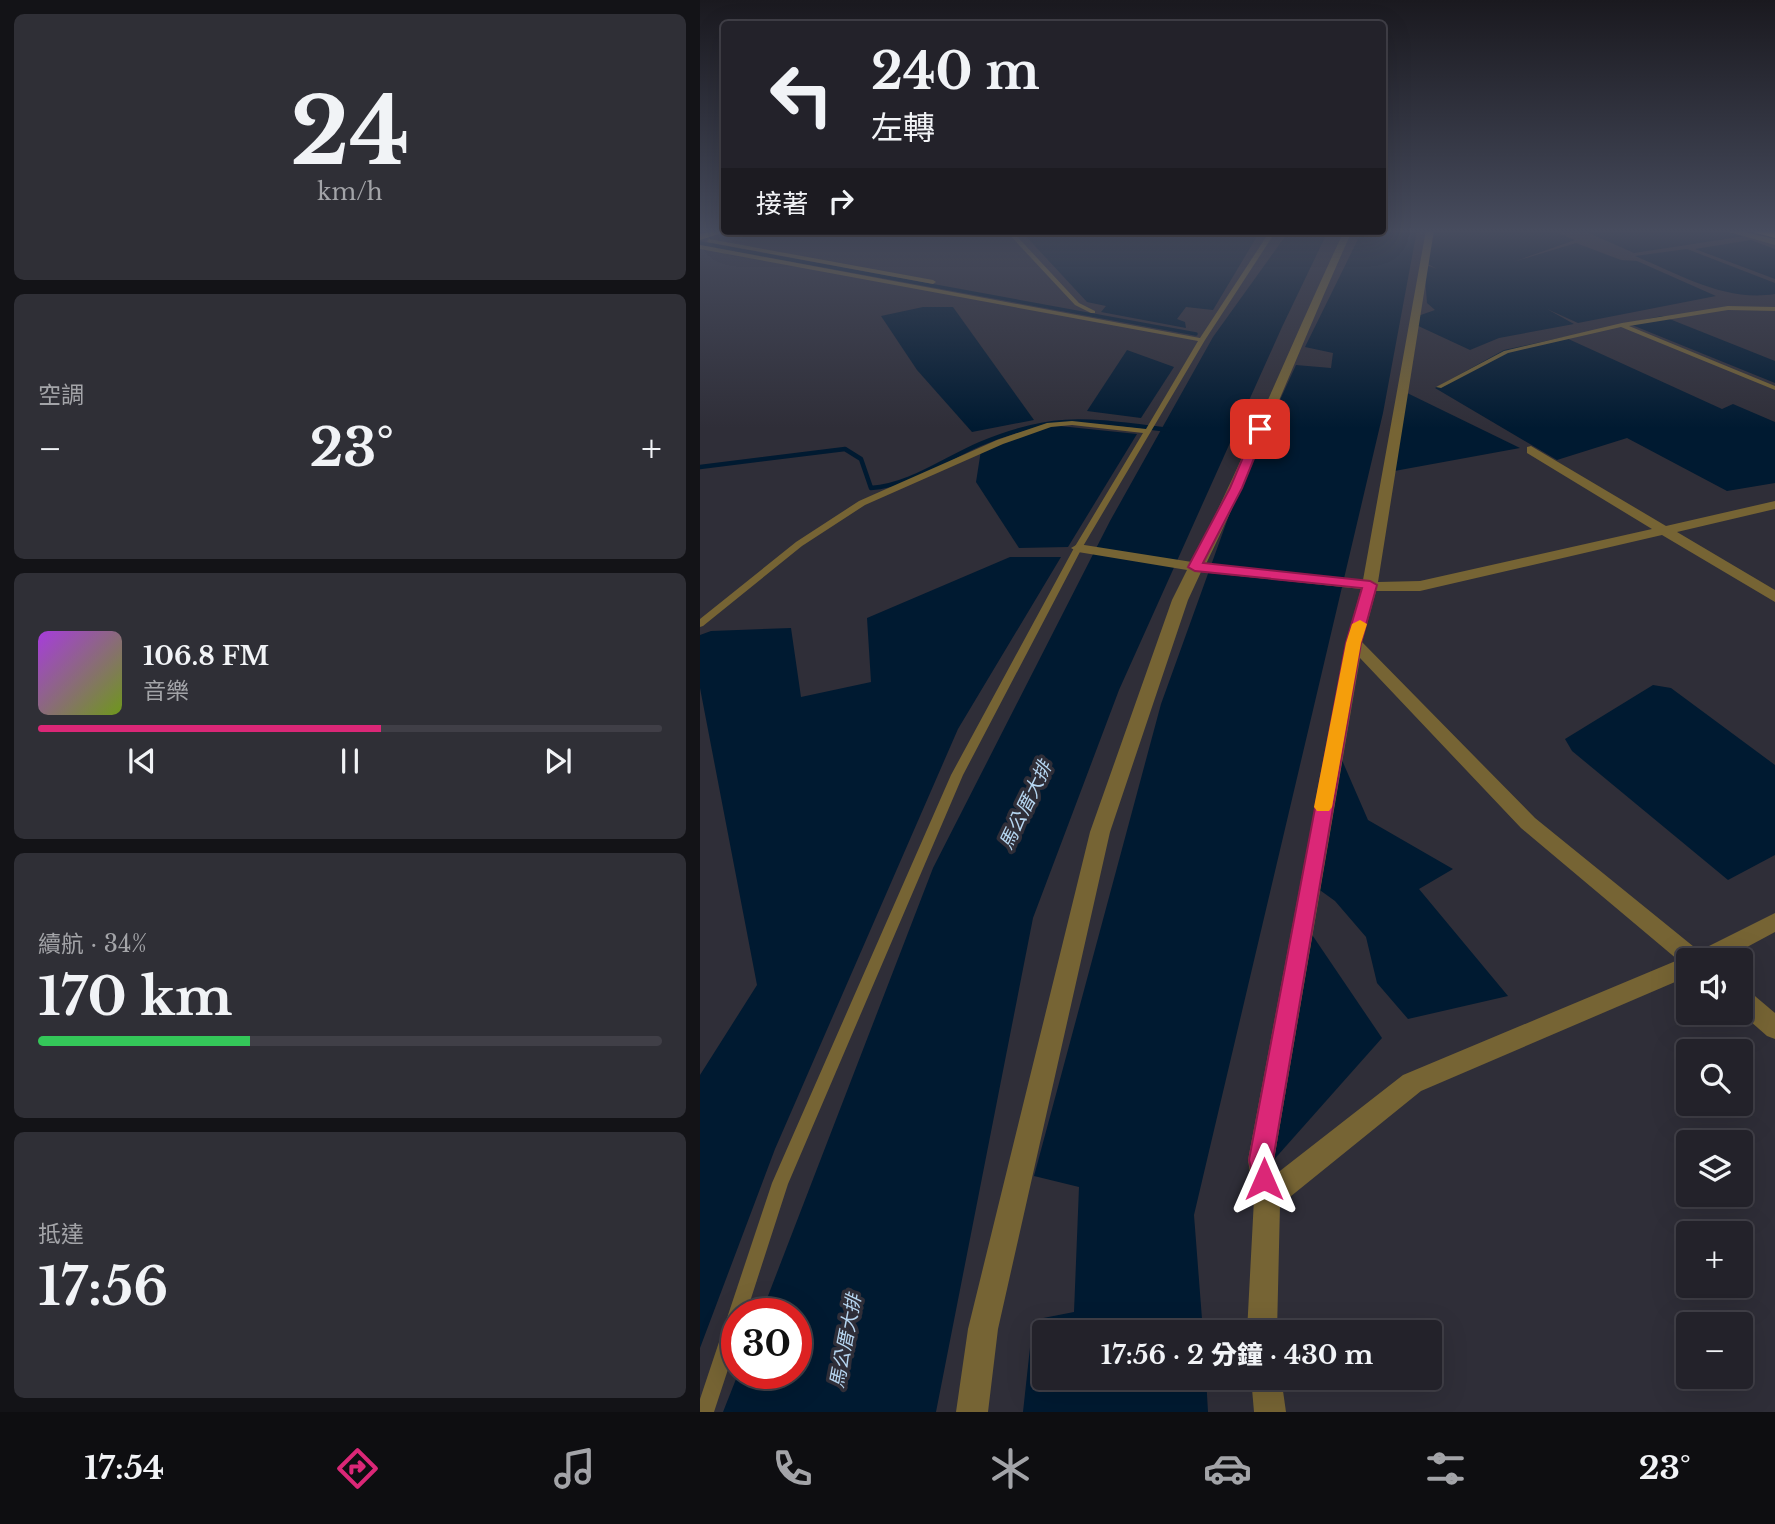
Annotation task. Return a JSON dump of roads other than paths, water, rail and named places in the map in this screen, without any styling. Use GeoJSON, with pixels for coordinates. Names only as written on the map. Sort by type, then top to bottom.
{"type":"FeatureCollection","features":[{"type":"Feature","properties":{"kind":"street"},"geometry":{"type":"LineString","coordinates":[[972,1412],[984,1329],[1100,832],[1180,600],[1236,488],[1318,296]]}},
{"type":"Feature","properties":{"kind":"street"},"geometry":{"type":"LineString","coordinates":[[1262,1320],[1267,1199],[1261,1160],[1354,643],[1370,585],[1419,296]]}},
{"type":"Feature","properties":{"kind":"street"},"geometry":{"type":"LineString","coordinates":[[1531,450],[1775,597]]}},
{"type":"Feature","properties":{"kind":"street"},"geometry":{"type":"LineString","coordinates":[[1078,548],[1195,567],[1392,588],[1420,586],[1775,505]]}},
{"type":"Feature","properties":{"kind":"street"},"geometry":{"type":"LineString","coordinates":[[1354,643],[1528,823],[1679,948]]}},
{"type":"Feature","properties":{"kind":"street"},"geometry":{"type":"LineString","coordinates":[[1725,948],[1775,922]]}},
{"type":"Feature","properties":{"kind":"street"},"geometry":{"type":"LineString","coordinates":[[1267,1199],[1412,1083],[1676,971]]}},
{"type":"Feature","properties":{"kind":"street"},"geometry":{"type":"LineString","coordinates":[[1753,1009],[1775,1028]]}},
{"type":"Feature","properties":{"kind":"street"},"geometry":{"type":"LineString","coordinates":[[1267,1390],[1270,1412]]}},
{"type":"Feature","properties":{"kind":"lane"},"geometry":{"type":"LineString","coordinates":[[964,296],[1202,340]]}},
{"type":"Feature","properties":{"kind":"lane"},"geometry":{"type":"LineString","coordinates":[[1070,296],[1077,304],[1093,312]]}},
{"type":"Feature","properties":{"kind":"lane"},"geometry":{"type":"LineString","coordinates":[[705,1412],[779,1183],[957,775],[1078,548],[1231,296]]}},
{"type":"Feature","properties":{"kind":"lane"},"geometry":{"type":"LineString","coordinates":[[1439,387],[1506,352],[1622,325],[1728,308],[1775,309]]}},
{"type":"Feature","properties":{"kind":"lane"},"geometry":{"type":"LineString","coordinates":[[1622,325],[1775,388]]}},
{"type":"Feature","properties":{"kind":"lane"},"geometry":{"type":"LineString","coordinates":[[700,624],[799,544],[862,503],[1000,442],[1050,425],[1072,423],[1149,429]]}},
{"type":"Feature","properties":{"kind":"water"},"geometry":{"type":"Polygon","coordinates":[[[1081,296],[1221,296],[1213,310],[1186,307],[1177,319],[1185,322],[1186,328],[1101,312],[1106,306],[1087,302],[1081,296]]]}},
{"type":"Feature","properties":{"kind":"water","name":"馬公厝大排"},"geometry":{"type":"Polygon","coordinates":[[[1242,296],[1297,296],[1119,690],[1033,918],[936,1412],[723,1412],[732,1389],[812,1389],[812,1298],[767,1298],[933,868],[1110,521],[1213,337],[1242,296]]]}},
{"type":"Feature","properties":{"kind":"water"},"geometry":{"type":"Polygon","coordinates":[[[1330,296],[1405,296],[1383,413],[1194,1215],[1202,1320],[1033,1320],[1074,1312],[1079,1187],[1034,1176],[1161,704],[1236,496],[1296,365],[1331,368],[1333,353],[1305,347],[1330,296]]]}},
{"type":"Feature","properties":{"kind":"water"},"geometry":{"type":"Polygon","coordinates":[[[1426,296],[1716,296],[1578,323],[1547,309],[1574,324],[1499,338],[1470,350],[1414,324],[1415,317],[1435,310],[1427,303],[1426,296]]]}},
{"type":"Feature","properties":{"kind":"water"},"geometry":{"type":"Polygon","coordinates":[[[923,307],[953,307],[1034,420],[972,432],[917,370],[881,316],[923,307]]]}},
{"type":"Feature","properties":{"kind":"water"},"geometry":{"type":"Polygon","coordinates":[[[1662,316],[1775,361],[1775,383],[1627,323],[1662,316]]]}},
{"type":"Feature","properties":{"kind":"water"},"geometry":{"type":"Polygon","coordinates":[[[1564,337],[1722,409],[1733,404],[1775,422],[1775,483],[1727,491],[1627,438],[1557,460],[1435,388],[1504,350],[1564,337]]]}},
{"type":"Feature","properties":{"kind":"water"},"geometry":{"type":"Polygon","coordinates":[[[1127,350],[1174,367],[1141,418],[1087,411],[1127,350]]]}},
{"type":"Feature","properties":{"kind":"water"},"geometry":{"type":"Polygon","coordinates":[[[1401,390],[1520,448],[1389,472],[1401,390]]]}},
{"type":"Feature","properties":{"kind":"water"},"geometry":{"type":"Polygon","coordinates":[[[1050,425],[1137,434],[1068,547],[1019,548],[976,482],[981,450],[1050,425]]]}},
{"type":"Feature","properties":{"kind":"water"},"geometry":{"type":"Polygon","coordinates":[[[1010,557],[1061,557],[958,729],[775,1149],[700,1348],[700,1075],[757,985],[700,688],[700,635],[711,631],[791,628],[801,697],[871,682],[867,618],[1010,557]]]}},
{"type":"Feature","properties":{"kind":"water"},"geometry":{"type":"Polygon","coordinates":[[[1653,685],[1671,688],[1775,765],[1775,855],[1728,880],[1572,751],[1565,739],[1653,685]]]}},
{"type":"Feature","properties":{"kind":"water"},"geometry":{"type":"Polygon","coordinates":[[[1335,744],[1368,820],[1453,869],[1419,889],[1508,996],[1408,1019],[1377,983],[1366,937],[1335,901],[1310,883],[1335,744]]]}},
{"type":"Feature","properties":{"kind":"water"},"geometry":{"type":"Polygon","coordinates":[[[1298,914],[1382,1038],[1271,1163],[1298,914]]]}},
{"type":"Feature","properties":{"kind":"water"},"geometry":{"type":"Polygon","coordinates":[[[1032,1329],[1032,1390],[1207,1390],[1208,1412],[1023,1412],[1032,1329]]]}},
{"type":"Feature","properties":{"kind":"waterway"},"geometry":{"type":"LineString","coordinates":[[988,296],[1196,334]]}},
{"type":"Feature","properties":{"kind":"waterway"},"geometry":{"type":"LineString","coordinates":[[700,467],[845,449],[861,459],[871,488],[913,477],[980,444],[1031,427],[1053,423],[1095,422],[1169,430]]}}]}
